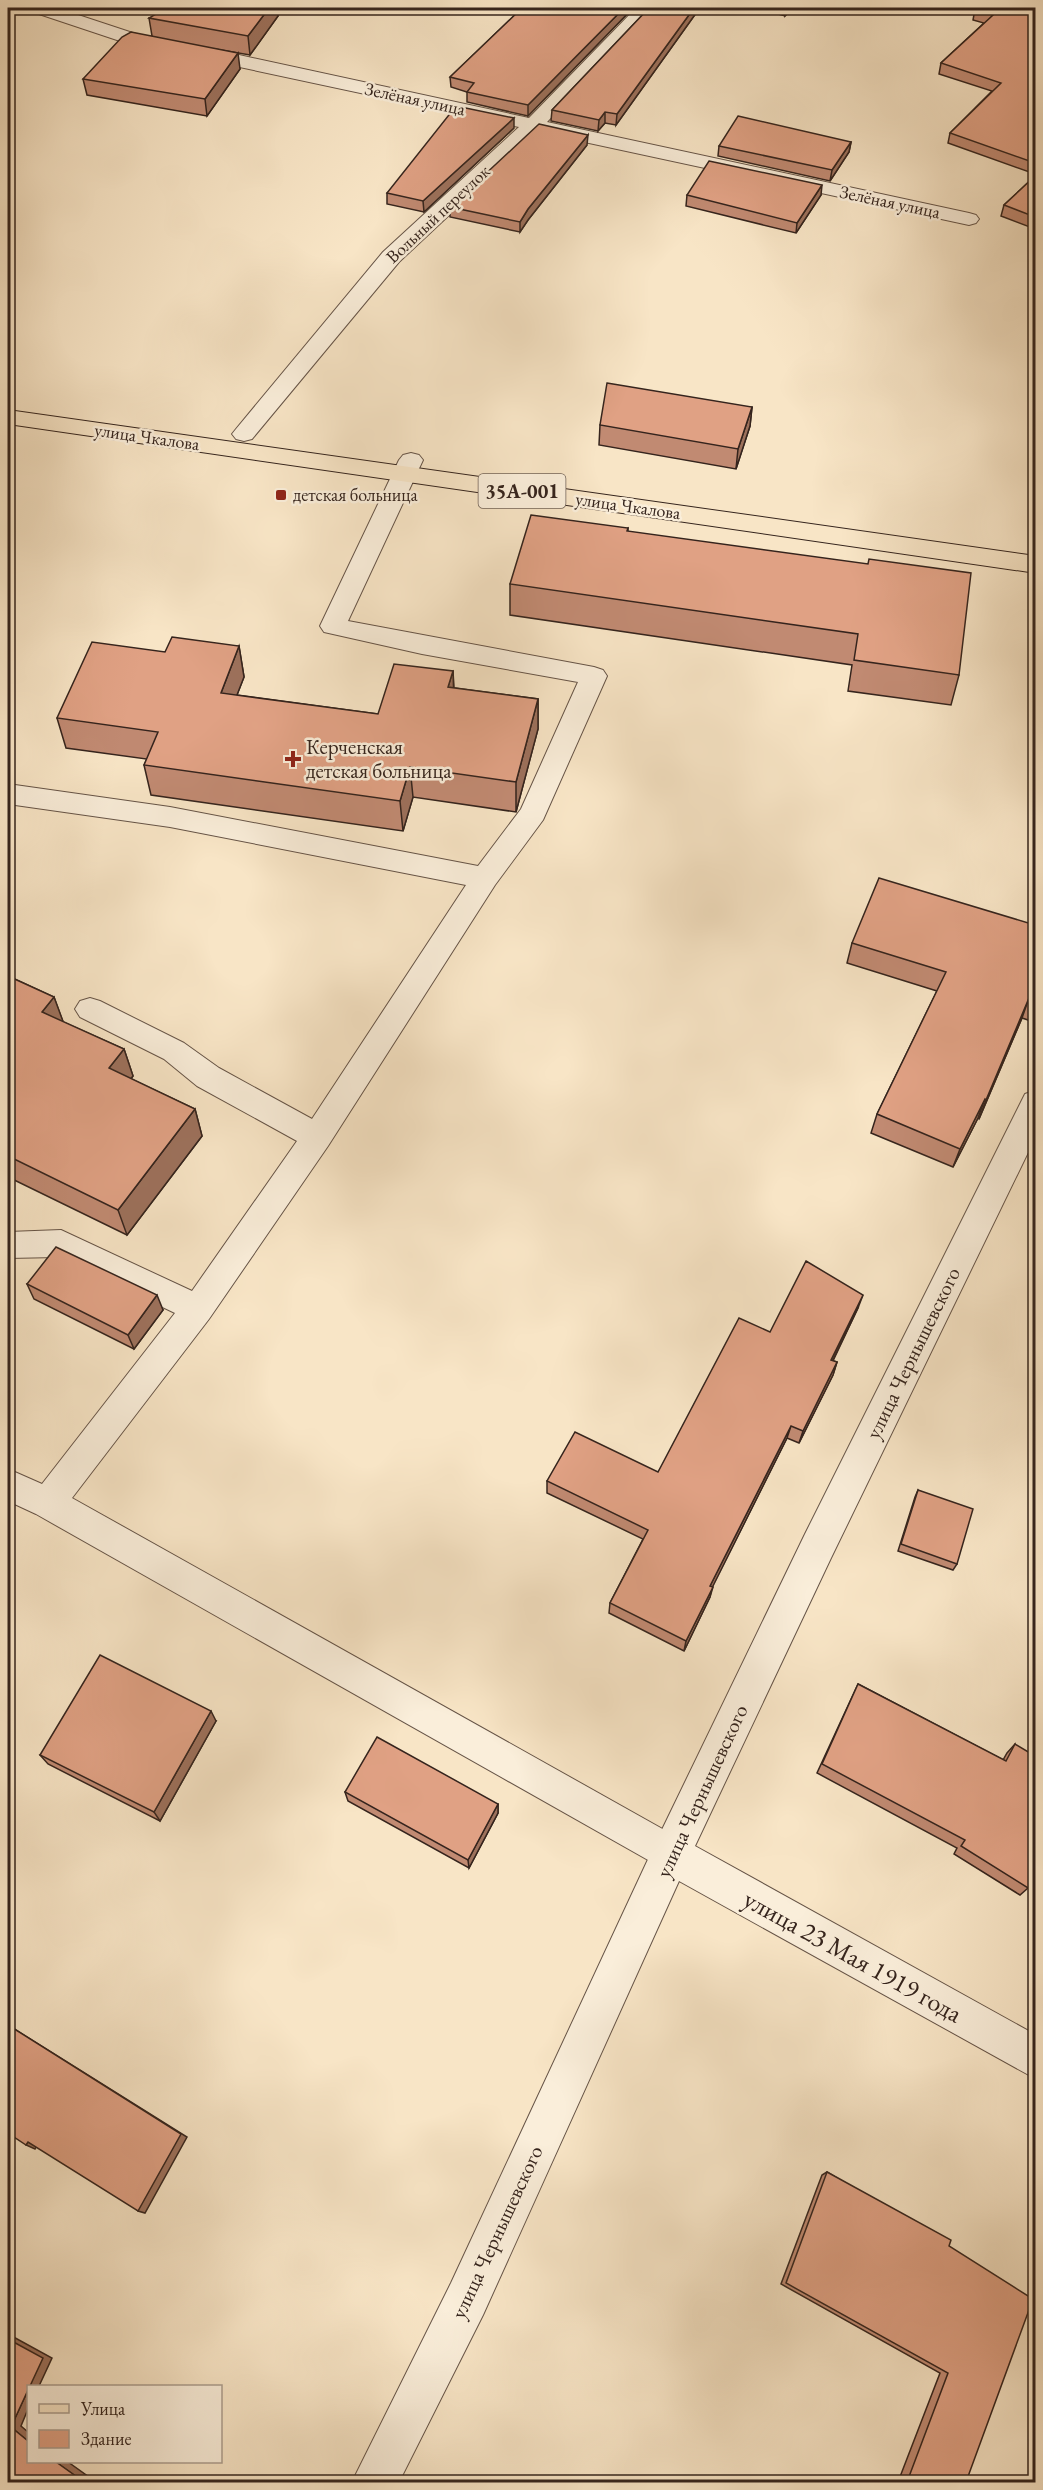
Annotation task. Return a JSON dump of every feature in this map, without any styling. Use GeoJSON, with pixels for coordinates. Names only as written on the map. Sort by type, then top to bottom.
{"type":"FeatureCollection","features":[{"type":"Feature","properties":{"kind":"main road","name":"улица Чкалова"},"geometry":{"type":"LineString","coordinates":[[8,400],[240,442],[1035,566]]}},
{"type":"Feature","properties":{"kind":"main road","name":"улица Чкалова"},"geometry":{"type":"LineString","coordinates":[[8,417],[240,442]]}},
{"type":"Feature","properties":{"kind":"main road","name":"улица Чкалова"},"geometry":{"type":"LineString","coordinates":[[407,467],[1035,548]]}},
{"type":"Feature","properties":{"kind":"street","name":"улица Чернышевского"},"geometry":{"type":"LineString","coordinates":[[375,2482],[472,2288],[671,1854],[818,1546],[1035,1103]]}},
{"type":"Feature","properties":{"kind":"street","name":"улица 23 Мая 1919 года"},"geometry":{"type":"LineString","coordinates":[[671,1854],[1035,2058]]}},
{"type":"Feature","properties":{"kind":"lane","name":"Зелёная улица"},"geometry":{"type":"LineString","coordinates":[[40,8],[147,44],[230,59],[969,219]]}},
{"type":"Feature","properties":{"kind":"lane","name":"Вольный переулок"},"geometry":{"type":"LineString","coordinates":[[240,442],[391,257],[533,125],[646,8]]}},
{"type":"Feature","properties":{"kind":"lane"},"geometry":{"type":"LineString","coordinates":[[48,1503],[198,1309],[317,1137],[484,878],[533,813],[594,676],[422,645],[333,626],[407,467]]}},
{"type":"Feature","properties":{"kind":"lane"},"geometry":{"type":"LineString","coordinates":[[8,794],[170,817],[484,878]]}},
{"type":"Feature","properties":{"kind":"lane"},"geometry":{"type":"LineString","coordinates":[[90,1009],[174,1051],[208,1077],[317,1137]]}},
{"type":"Feature","properties":{"kind":"lane"},"geometry":{"type":"LineString","coordinates":[[8,1245],[61,1243],[198,1309]]}},
{"type":"Feature","properties":{"kind":"lane"},"geometry":{"type":"LineString","coordinates":[[8,1485],[48,1503],[671,1854]]}},
{"type":"Feature","properties":{"kind":"building"},"geometry":{"type":"Polygon","coordinates":[[[166,8],[269,8],[248,36],[149,18],[166,8]]]}},
{"type":"Feature","properties":{"kind":"building"},"geometry":{"type":"Polygon","coordinates":[[[522,8],[624,8],[528,105],[467,92],[474,83],[450,77],[522,8]]]}},
{"type":"Feature","properties":{"kind":"building"},"geometry":{"type":"Polygon","coordinates":[[[649,8],[694,8],[617,114],[605,112],[599,120],[552,110],[649,8]]]}},
{"type":"Feature","properties":{"kind":"building"},"geometry":{"type":"Polygon","coordinates":[[[1035,8],[1035,163],[950,133],[1001,83],[941,63],[993,15],[975,9],[1035,8]]]}},
{"type":"Feature","properties":{"kind":"building"},"geometry":{"type":"Polygon","coordinates":[[[131,32],[238,53],[205,99],[83,79],[122,37],[131,32]]]}},
{"type":"Feature","properties":{"kind":"building"},"geometry":{"type":"Polygon","coordinates":[[[456,106],[514,118],[423,201],[387,193],[456,106]]]}},
{"type":"Feature","properties":{"kind":"building"},"geometry":{"type":"Polygon","coordinates":[[[738,116],[851,142],[832,170],[719,146],[738,116]]]}},
{"type":"Feature","properties":{"kind":"building"},"geometry":{"type":"Polygon","coordinates":[[[539,124],[588,135],[520,222],[450,207],[539,124]]]}},
{"type":"Feature","properties":{"kind":"building"},"geometry":{"type":"Polygon","coordinates":[[[709,161],[822,185],[797,223],[687,195],[709,161]]]}},
{"type":"Feature","properties":{"kind":"building"},"geometry":{"type":"Polygon","coordinates":[[[1035,176],[1035,217],[1004,205],[1035,176]]]}},
{"type":"Feature","properties":{"kind":"building"},"geometry":{"type":"Polygon","coordinates":[[[607,383],[752,407],[738,449],[600,425],[607,383]]]}},
{"type":"Feature","properties":{"kind":"building"},"geometry":{"type":"Polygon","coordinates":[[[531,515],[628,528],[627,531],[868,564],[869,559],[971,573],[959,675],[854,660],[858,634],[510,584],[531,515]]]}},
{"type":"Feature","properties":{"kind":"building"},"geometry":{"type":"Polygon","coordinates":[[[172,637],[239,646],[221,693],[378,714],[394,664],[453,671],[448,687],[538,699],[516,782],[410,767],[400,801],[144,765],[158,732],[57,718],[92,642],[165,652],[172,637]]]}},
{"type":"Feature","properties":{"kind":"building"},"geometry":{"type":"Polygon","coordinates":[[[879,878],[1035,925],[1035,1000],[1029,998],[986,1100],[960,1149],[877,1114],[946,972],[852,943],[879,878]]]}},
{"type":"Feature","properties":{"kind":"building"},"geometry":{"type":"Polygon","coordinates":[[[8,976],[54,997],[42,1012],[124,1049],[109,1068],[195,1109],[118,1210],[8,1156],[8,976]]]}},
{"type":"Feature","properties":{"kind":"building"},"geometry":{"type":"Polygon","coordinates":[[[56,1247],[157,1295],[128,1335],[27,1284],[56,1247]]]}},
{"type":"Feature","properties":{"kind":"building"},"geometry":{"type":"Polygon","coordinates":[[[806,1261],[863,1295],[831,1360],[837,1362],[803,1431],[791,1426],[710,1586],[713,1587],[686,1641],[610,1603],[648,1530],[547,1481],[575,1432],[658,1472],[739,1318],[770,1332],[806,1261]]]}},
{"type":"Feature","properties":{"kind":"building"},"geometry":{"type":"Polygon","coordinates":[[[918,1490],[973,1509],[957,1564],[901,1544],[918,1490]]]}},
{"type":"Feature","properties":{"kind":"building"},"geometry":{"type":"Polygon","coordinates":[[[100,1655],[211,1711],[154,1812],[40,1755],[100,1655]]]}},
{"type":"Feature","properties":{"kind":"building"},"geometry":{"type":"Polygon","coordinates":[[[858,1684],[1006,1761],[1015,1744],[1035,1756],[1035,1874],[1028,1888],[961,1846],[965,1840],[822,1764],[858,1684]]]}},
{"type":"Feature","properties":{"kind":"building"},"geometry":{"type":"Polygon","coordinates":[[[377,1737],[498,1804],[468,1860],[345,1792],[377,1737]]]}},
{"type":"Feature","properties":{"kind":"building"},"geometry":{"type":"Polygon","coordinates":[[[8,2025],[181,2134],[138,2211],[28,2142],[26,2145],[8,2133],[8,2025]]]}},
{"type":"Feature","properties":{"kind":"building"},"geometry":{"type":"Polygon","coordinates":[[[827,2172],[951,2240],[949,2246],[1033,2299],[966,2482],[907,2482],[948,2373],[786,2283],[827,2172]]]}},
{"type":"Feature","properties":{"kind":"building"},"geometry":{"type":"Polygon","coordinates":[[[8,2339],[43,2358],[30,2385],[27,2385],[27,2392],[11,2427],[27,2440],[27,2463],[57,2463],[84,2482],[8,2482],[8,2339]]]}},
{"type":"Feature","properties":{"kind":"place","name":"детская больница"},"geometry":{"type":"Point","coordinates":[281,495]}},
{"type":"Feature","properties":{"kind":"place","name":"Керченская детская больница"},"geometry":{"type":"Point","coordinates":[293,759]}}]}
